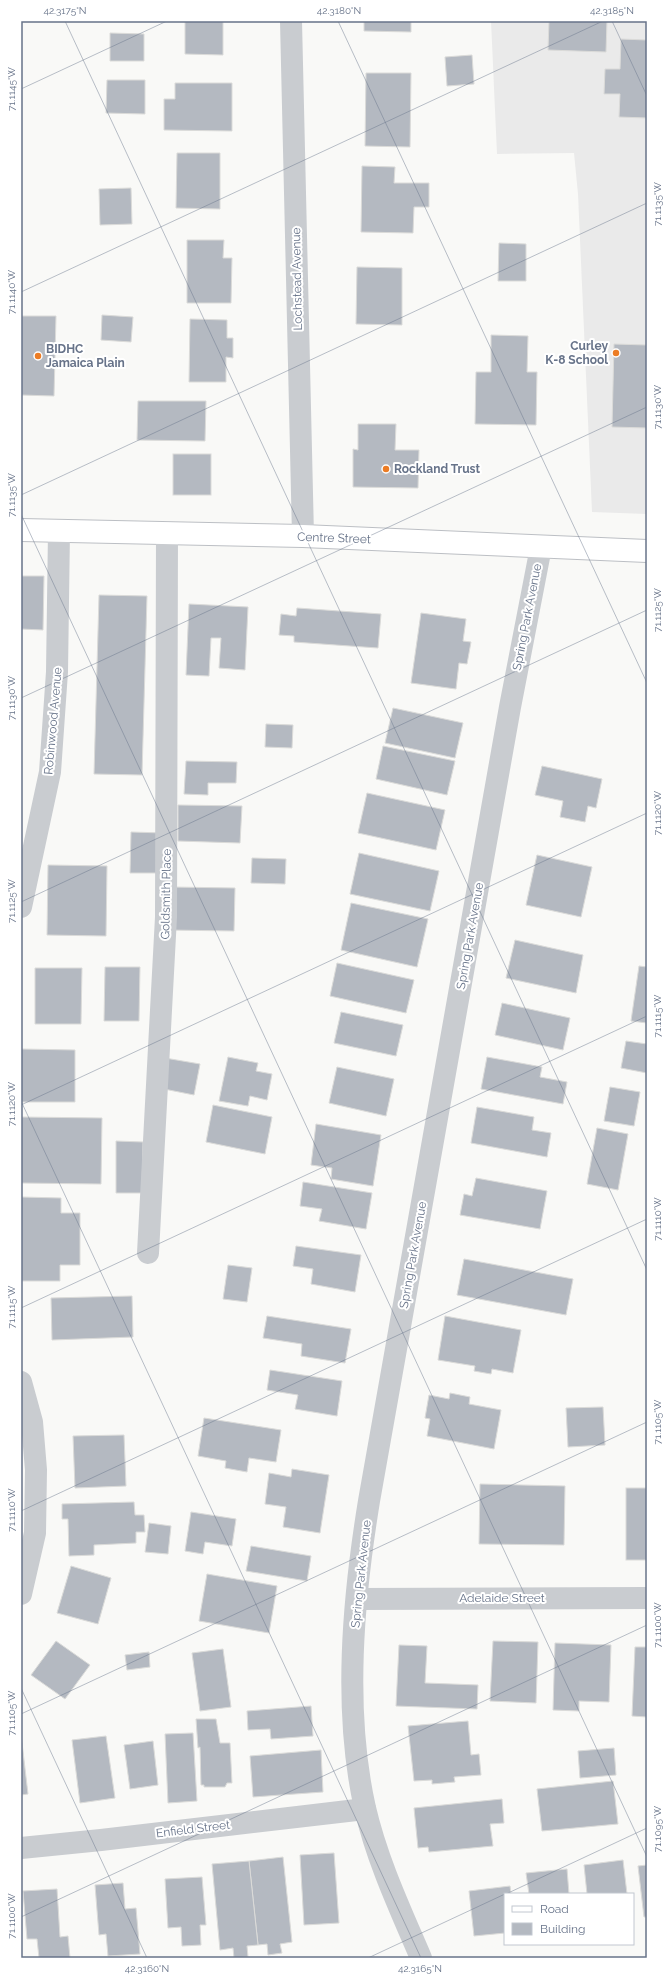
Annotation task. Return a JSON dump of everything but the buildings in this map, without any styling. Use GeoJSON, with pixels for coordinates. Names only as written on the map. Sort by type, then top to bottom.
{"type":"FeatureCollection","features":[{"type":"Feature","properties":{"kind":"main road","name":"Centre Street"},"geometry":{"type":"LineString","coordinates":[[21,530],[303,536],[647,551]]}},
{"type":"Feature","properties":{"kind":"street","name":"Lochstead Avenue"},"geometry":{"type":"LineString","coordinates":[[291,21],[303,536]]}},
{"type":"Feature","properties":{"kind":"street","name":"Robinwood Avenue"},"geometry":{"type":"LineString","coordinates":[[21,907],[50,772],[57,672],[59,531]]}},
{"type":"Feature","properties":{"kind":"street","name":"Goldsmith Place"},"geometry":{"type":"LineString","coordinates":[[148,1253],[166,917],[167,533]]}},
{"type":"Feature","properties":{"kind":"street","name":"Spring Park Avenue"},"geometry":{"type":"LineString","coordinates":[[421,1958],[382,1863],[365,1809],[356,1758],[353,1714],[356,1599],[359,1565],[372,1485],[510,707],[541,547]]}},
{"type":"Feature","properties":{"kind":"street"},"geometry":{"type":"LineString","coordinates":[[21,1382],[32,1422],[36,1470],[35,1533],[21,1594]]}},
{"type":"Feature","properties":{"kind":"street","name":"Adelaide Street"},"geometry":{"type":"LineString","coordinates":[[356,1599],[647,1598]]}},
{"type":"Feature","properties":{"kind":"street","name":"Enfield Street"},"geometry":{"type":"LineString","coordinates":[[21,1848],[365,1809]]}},
{"type":"Feature","properties":{"kind":"shaded area","name":"Curley K-8 School"},"geometry":{"type":"Polygon","coordinates":[[[491,21],[647,21],[647,514],[592,512],[578,194],[574,153],[497,154],[491,21]]]}},
{"type":"Feature","properties":{"kind":"place","name":"Curley K-8 School"},"geometry":{"type":"Point","coordinates":[616,353]}},
{"type":"Feature","properties":{"kind":"place","name":"BIDHC Jamaica Plain"},"geometry":{"type":"Point","coordinates":[38,356]}},
{"type":"Feature","properties":{"kind":"place","name":"Rockland Trust"},"geometry":{"type":"Point","coordinates":[386,469]}}]}
